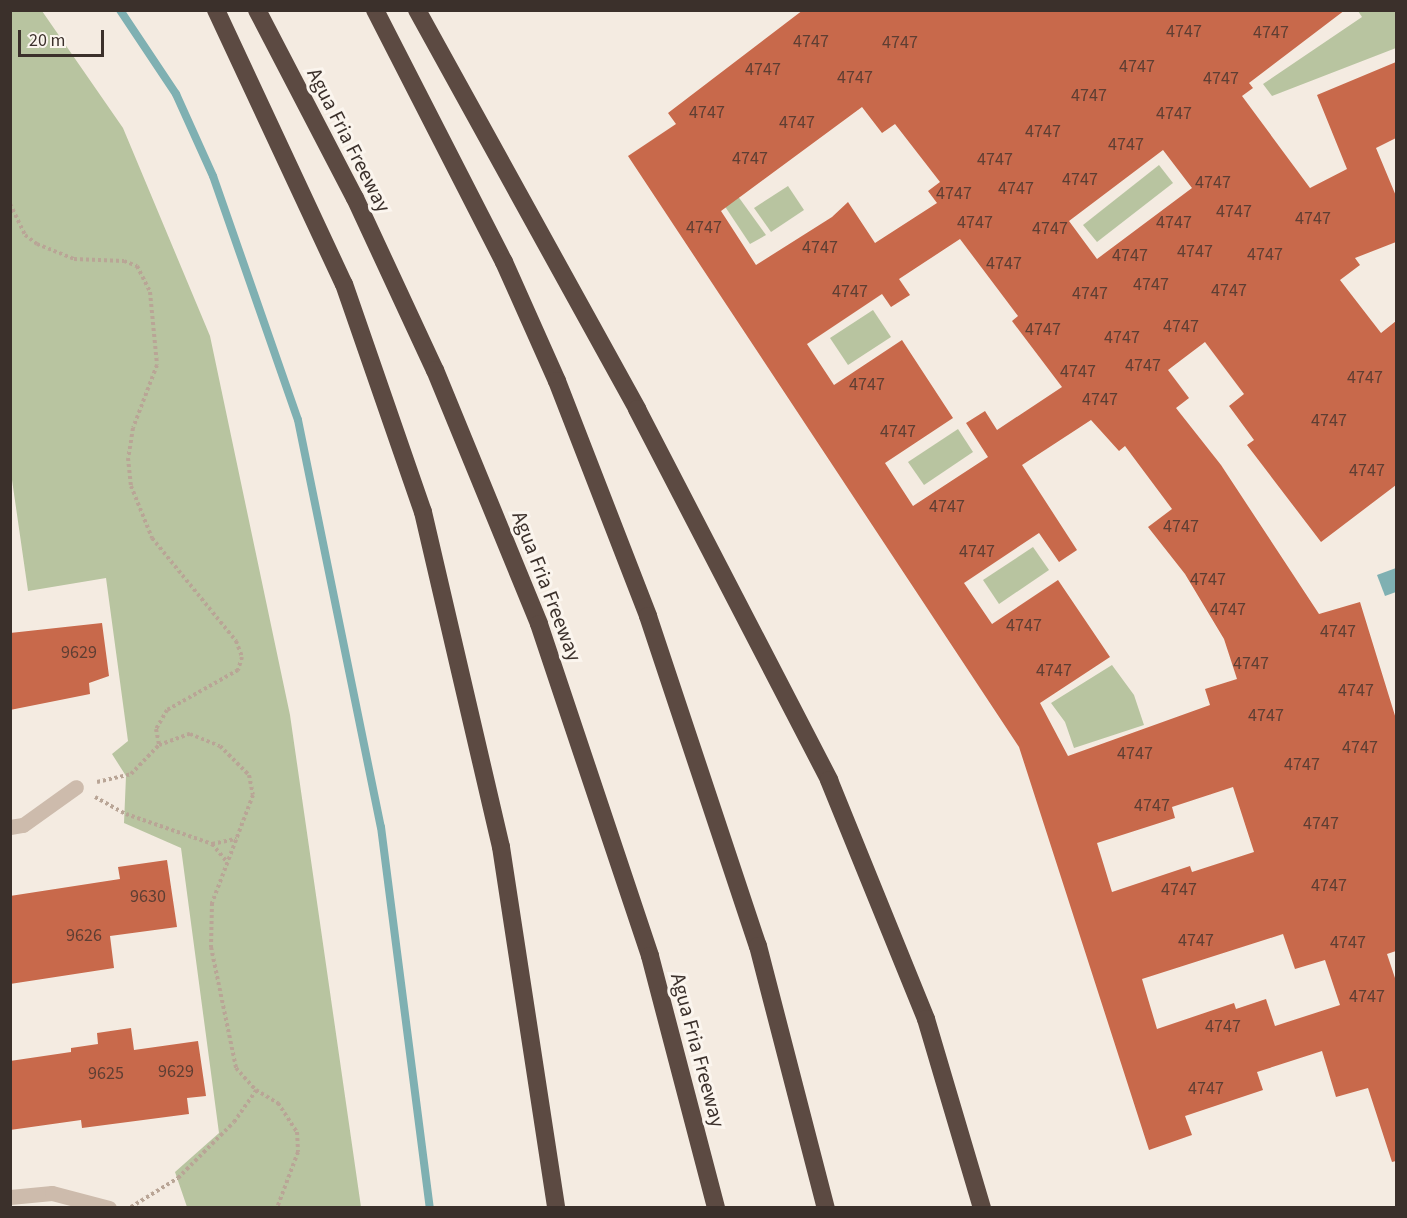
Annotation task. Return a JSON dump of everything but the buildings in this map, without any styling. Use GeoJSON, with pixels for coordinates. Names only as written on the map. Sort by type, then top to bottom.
{"type":"FeatureCollection","features":[{"type":"Feature","properties":{"kind":"highway"},"geometry":{"type":"LineString","coordinates":[[216,10],[344,284],[423,512],[501,847],[556,1208]]}},
{"type":"Feature","properties":{"kind":"highway","name":"Agua Fria Freeway"},"geometry":{"type":"LineString","coordinates":[[257,10],[355,198],[435,370],[539,624],[650,956],[716,1208]]}},
{"type":"Feature","properties":{"kind":"highway"},"geometry":{"type":"LineString","coordinates":[[375,10],[504,262],[557,381],[648,616],[758,946],[826,1208]]}},
{"type":"Feature","properties":{"kind":"highway"},"geometry":{"type":"LineString","coordinates":[[417,10],[642,419],[830,780],[922,1009],[982,1208]]}},
{"type":"Feature","properties":{"kind":"street"},"geometry":{"type":"LineString","coordinates":[[10,827],[23,825],[76,787]]}},
{"type":"Feature","properties":{"kind":"street"},"geometry":{"type":"LineString","coordinates":[[10,1197],[52,1193],[109,1208]]}},
{"type":"Feature","properties":{"kind":"path"},"geometry":{"type":"LineString","coordinates":[[10,204],[25,235],[37,244],[74,259],[124,261],[137,266],[150,292],[157,365],[133,428],[128,458],[131,486],[152,538],[236,641],[242,657],[238,670],[167,710],[156,729],[159,745]]}},
{"type":"Feature","properties":{"kind":"path"},"geometry":{"type":"LineString","coordinates":[[76,787],[131,774],[159,745],[190,734],[236,759],[249,775],[253,795],[212,903],[213,970],[236,1068],[256,1090],[278,1103],[297,1132],[298,1152],[277,1208]]}},
{"type":"Feature","properties":{"kind":"path"},"geometry":{"type":"LineString","coordinates":[[76,787],[126,814],[212,844],[227,862]]}},
{"type":"Feature","properties":{"kind":"path"},"geometry":{"type":"LineString","coordinates":[[212,844],[236,839]]}},
{"type":"Feature","properties":{"kind":"path"},"geometry":{"type":"LineString","coordinates":[[130,1208],[187,1170],[234,1122],[256,1090]]}},
{"type":"Feature","properties":{"kind":"green space"},"geometry":{"type":"Polygon","coordinates":[[[10,11],[42,11],[123,128],[210,336],[290,715],[361,1207],[187,1207],[175,1172],[219,1133],[181,848],[124,823],[126,776],[112,754],[128,741],[106,578],[28,591],[10,466],[10,11]]]}},
{"type":"Feature","properties":{"kind":"green space"},"geometry":{"type":"Polygon","coordinates":[[[1358,11],[1396,11],[1396,48],[1272,96],[1263,84],[1362,17],[1358,11]]]}},
{"type":"Feature","properties":{"kind":"green space"},"geometry":{"type":"Polygon","coordinates":[[[706,152],[766,235],[750,244],[694,160],[706,152]]]}},
{"type":"Feature","properties":{"kind":"green space"},"geometry":{"type":"Polygon","coordinates":[[[1159,165],[1173,183],[1097,242],[1083,225],[1159,165]]]}},
{"type":"Feature","properties":{"kind":"green space"},"geometry":{"type":"Polygon","coordinates":[[[788,186],[804,210],[771,232],[754,208],[788,186]]]}},
{"type":"Feature","properties":{"kind":"green space"},"geometry":{"type":"Polygon","coordinates":[[[873,310],[891,337],[848,365],[830,338],[873,310]]]}},
{"type":"Feature","properties":{"kind":"green space"},"geometry":{"type":"Polygon","coordinates":[[[958,429],[973,452],[924,485],[908,462],[958,429]]]}},
{"type":"Feature","properties":{"kind":"green space"},"geometry":{"type":"Polygon","coordinates":[[[1033,547],[1049,570],[999,604],[983,580],[1033,547]]]}},
{"type":"Feature","properties":{"kind":"green space"},"geometry":{"type":"Polygon","coordinates":[[[1112,665],[1134,695],[1144,725],[1074,748],[1065,722],[1051,703],[1112,665]]]}},
{"type":"Feature","properties":{"kind":"water"},"geometry":{"type":"Polygon","coordinates":[[[1396,568],[1396,592],[1385,596],[1377,575],[1396,568]]]}},
{"type":"Feature","properties":{"kind":"waterway"},"geometry":{"type":"LineString","coordinates":[[120,10],[176,94],[213,176],[298,420],[381,827],[430,1208]]}}]}
